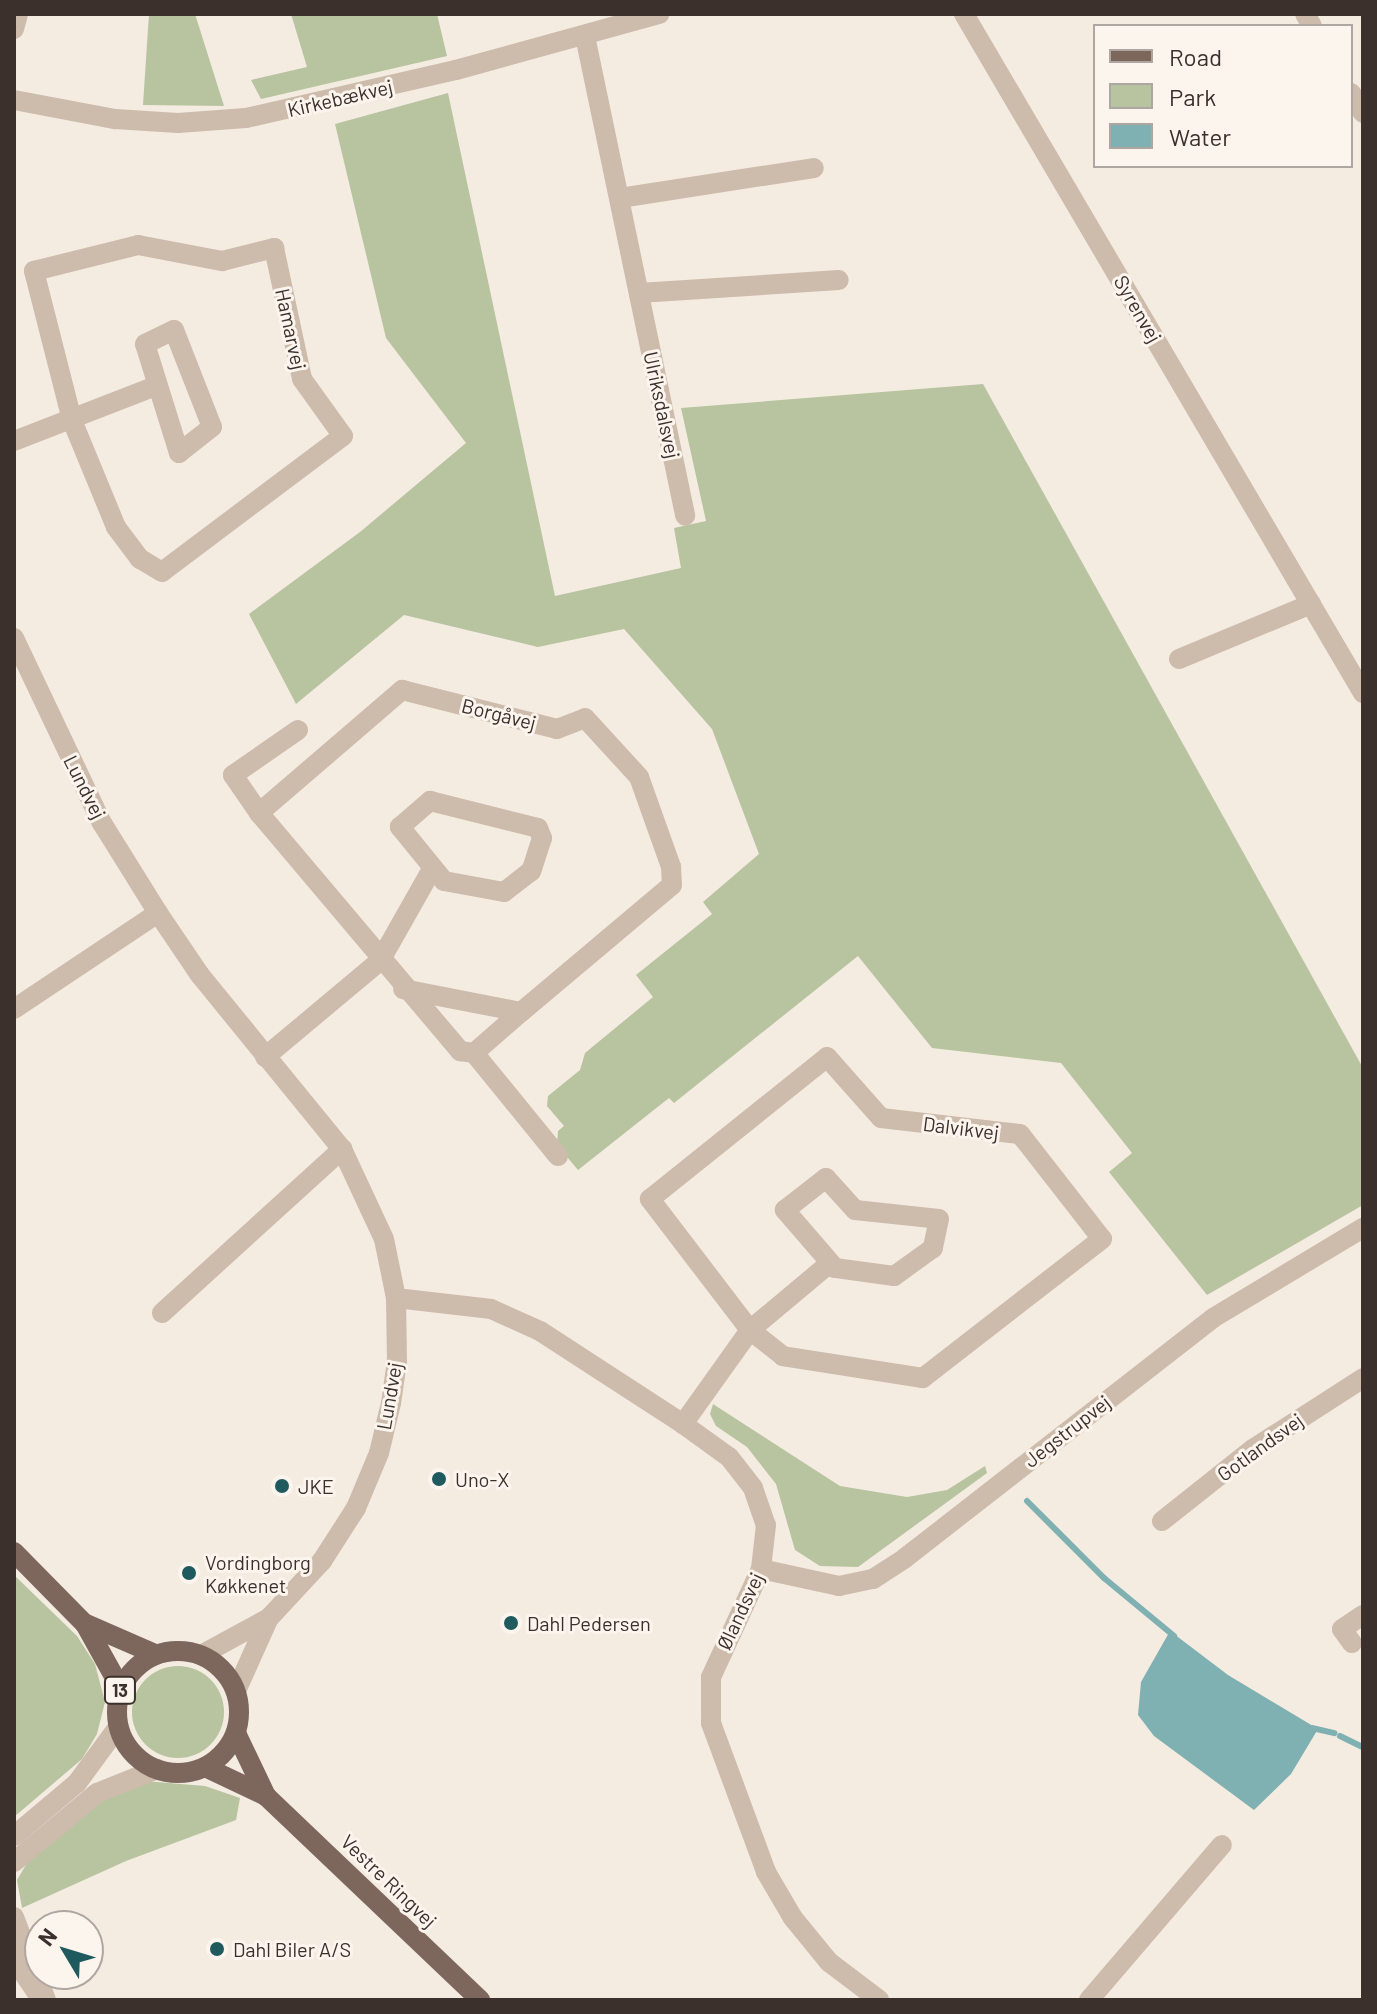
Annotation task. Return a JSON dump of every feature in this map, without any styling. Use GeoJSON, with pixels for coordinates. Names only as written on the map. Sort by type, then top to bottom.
{"type":"FeatureCollection","features":[{"type":"Feature","properties":{"kind":"main road","name":"13"},"geometry":{"type":"LineString","coordinates":[[14,1552],[85,1624],[121,1689]]}},
{"type":"Feature","properties":{"kind":"main road","name":"13"},"geometry":{"type":"LineString","coordinates":[[85,1624],[155,1654]]}},
{"type":"Feature","properties":{"kind":"main road","name":"13"},"geometry":{"type":"LineString","coordinates":[[157,1769],[132,1753],[118,1727],[121,1689],[134,1668],[155,1654],[178,1650],[201,1655]]}},
{"type":"Feature","properties":{"kind":"main road"},"geometry":{"type":"LineString","coordinates":[[157,1769],[181,1773],[205,1767],[224,1753],[236,1733],[236,1691],[223,1669],[201,1655]]}},
{"type":"Feature","properties":{"kind":"main road","name":"Vestre Ringvej"},"geometry":{"type":"LineString","coordinates":[[236,1733],[266,1796]]}},
{"type":"Feature","properties":{"kind":"main road","name":"Vestre Ringvej"},"geometry":{"type":"LineString","coordinates":[[205,1767],[266,1796],[480,2000]]}},
{"type":"Feature","properties":{"kind":"street"},"geometry":{"type":"LineString","coordinates":[[14,29],[18,14]]}},
{"type":"Feature","properties":{"kind":"street","name":"Kirkebækvej"},"geometry":{"type":"LineString","coordinates":[[14,100],[115,119],[246,118],[297,110],[659,14]]}},
{"type":"Feature","properties":{"kind":"street","name":"Syrenvej"},"geometry":{"type":"LineString","coordinates":[[964,14],[1363,693]]}},
{"type":"Feature","properties":{"kind":"street","name":"Ulriksdalsvej"},"geometry":{"type":"LineString","coordinates":[[585,36],[685,516]]}},
{"type":"Feature","properties":{"kind":"street"},"geometry":{"type":"LineString","coordinates":[[620,198],[814,168]]}},
{"type":"Feature","properties":{"kind":"street","name":"Hamarvej"},"geometry":{"type":"LineString","coordinates":[[138,245],[222,261],[274,248],[302,379],[343,436],[162,572],[140,559],[116,527],[72,420],[34,271],[138,245]]}},
{"type":"Feature","properties":{"kind":"street"},"geometry":{"type":"LineString","coordinates":[[639,293],[839,280]]}},
{"type":"Feature","properties":{"kind":"street"},"geometry":{"type":"LineString","coordinates":[[174,330],[212,427],[179,453],[170,426],[156,386],[145,344],[174,330]]}},
{"type":"Feature","properties":{"kind":"street"},"geometry":{"type":"LineString","coordinates":[[14,441],[156,386]]}},
{"type":"Feature","properties":{"kind":"street"},"geometry":{"type":"LineString","coordinates":[[1179,659],[1311,604]]}},
{"type":"Feature","properties":{"kind":"street","name":"Lundvej"},"geometry":{"type":"LineString","coordinates":[[16,651],[102,823],[158,913],[265,1057],[342,1149],[384,1239],[396,1298],[397,1361],[379,1453],[356,1508],[322,1561],[269,1618],[201,1655]]}},
{"type":"Feature","properties":{"kind":"street","name":"Borgåvej"},"geometry":{"type":"LineString","coordinates":[[259,813],[402,690],[557,729],[585,718],[639,777],[671,867],[672,885],[474,1053]]}},
{"type":"Feature","properties":{"kind":"street"},"geometry":{"type":"LineString","coordinates":[[298,730],[233,775],[259,813],[403,989],[460,1051],[474,1053],[558,1156]]}},
{"type":"Feature","properties":{"kind":"street"},"geometry":{"type":"LineString","coordinates":[[430,801],[538,828],[542,838],[531,871],[504,892],[444,881],[432,869],[400,827],[430,801]]}},
{"type":"Feature","properties":{"kind":"street"},"geometry":{"type":"LineString","coordinates":[[265,1057],[380,961],[432,869]]}},
{"type":"Feature","properties":{"kind":"street"},"geometry":{"type":"LineString","coordinates":[[14,1009],[158,913]]}},
{"type":"Feature","properties":{"kind":"street"},"geometry":{"type":"LineString","coordinates":[[403,989],[521,1012]]}},
{"type":"Feature","properties":{"kind":"street","name":"Dalvikvej"},"geometry":{"type":"LineString","coordinates":[[827,1057],[881,1118],[1020,1134],[1102,1239],[923,1378],[783,1356],[750,1330],[650,1199],[827,1057]]}},
{"type":"Feature","properties":{"kind":"street"},"geometry":{"type":"LineString","coordinates":[[162,1313],[342,1149]]}},
{"type":"Feature","properties":{"kind":"street"},"geometry":{"type":"LineString","coordinates":[[826,1178],[855,1210],[939,1219],[933,1248],[894,1276],[829,1264],[785,1210],[826,1178]]}},
{"type":"Feature","properties":{"kind":"street","name":"Jegstrupvej"},"geometry":{"type":"LineString","coordinates":[[761,1569],[839,1586],[873,1579],[1213,1318],[1363,1228]]}},
{"type":"Feature","properties":{"kind":"street"},"geometry":{"type":"LineString","coordinates":[[683,1424],[750,1330],[829,1264]]}},
{"type":"Feature","properties":{"kind":"street","name":"Ølandsvej"},"geometry":{"type":"LineString","coordinates":[[396,1298],[491,1309],[540,1331],[729,1457],[753,1488],[766,1525],[761,1569],[724,1640],[711,1677],[711,1723],[766,1872],[793,1918],[829,1962],[879,2000]]}},
{"type":"Feature","properties":{"kind":"street","name":"Gotlandsvej"},"geometry":{"type":"LineString","coordinates":[[1162,1521],[1253,1449],[1363,1378]]}},
{"type":"Feature","properties":{"kind":"street"},"geometry":{"type":"LineString","coordinates":[[1352,1643],[1342,1629],[1363,1615]]}},
{"type":"Feature","properties":{"kind":"street","name":"Lundvej"},"geometry":{"type":"LineString","coordinates":[[236,1691],[269,1618]]}},
{"type":"Feature","properties":{"kind":"street"},"geometry":{"type":"LineString","coordinates":[[14,1836],[77,1783],[118,1727]]}},
{"type":"Feature","properties":{"kind":"street"},"geometry":{"type":"LineString","coordinates":[[14,1862],[97,1793],[157,1769]]}},
{"type":"Feature","properties":{"kind":"street"},"geometry":{"type":"LineString","coordinates":[[1089,2000],[1222,1845]]}},
{"type":"Feature","properties":{"kind":"street"},"geometry":{"type":"LineString","coordinates":[[14,1917],[44,2000]]}},
{"type":"Feature","properties":{"kind":"street"},"geometry":{"type":"LineString","coordinates":[[14,1959],[44,2000]]}},
{"type":"Feature","properties":{"kind":"green space"},"geometry":{"type":"Polygon","coordinates":[[[149,14],[195,14],[224,106],[143,105],[149,14]]]}},
{"type":"Feature","properties":{"kind":"green space"},"geometry":{"type":"Polygon","coordinates":[[[291,14],[437,14],[447,56],[261,99],[251,80],[307,67],[291,14]]]}},
{"type":"Feature","properties":{"kind":"green space"},"geometry":{"type":"Polygon","coordinates":[[[448,93],[555,596],[681,568],[674,528],[706,521],[681,408],[983,384],[1363,1068],[1363,1205],[1207,1295],[1109,1172],[1132,1153],[1061,1063],[932,1048],[858,956],[674,1103],[669,1098],[578,1170],[557,1145],[558,1131],[564,1126],[547,1106],[548,1096],[580,1070],[585,1053],[653,997],[636,975],[712,914],[703,902],[759,854],[712,729],[624,629],[538,647],[404,615],[296,704],[249,614],[360,532],[466,443],[386,338],[335,124],[448,93]]]}},
{"type":"Feature","properties":{"kind":"green space"},"geometry":{"type":"Polygon","coordinates":[[[713,1404],[840,1486],[907,1497],[947,1490],[985,1466],[987,1473],[858,1567],[820,1566],[795,1550],[776,1484],[747,1447],[716,1426],[710,1414],[713,1404]]]}},
{"type":"Feature","properties":{"kind":"green space"},"geometry":{"type":"Polygon","coordinates":[[[14,1575],[77,1636],[95,1664],[105,1702],[97,1734],[82,1759],[14,1817],[14,1575]]]}},
{"type":"Feature","properties":{"kind":"green space"},"geometry":{"type":"Polygon","coordinates":[[[178,1666],[195,1670],[210,1680],[220,1695],[224,1712],[220,1729],[210,1744],[195,1754],[178,1758],[161,1754],[146,1744],[136,1729],[132,1712],[136,1695],[146,1680],[161,1670],[178,1666]]]}},
{"type":"Feature","properties":{"kind":"green space"},"geometry":{"type":"Polygon","coordinates":[[[144,1781],[205,1786],[240,1798],[236,1820],[126,1861],[22,1908],[17,1880],[30,1858],[105,1797],[144,1781]]]}},
{"type":"Feature","properties":{"kind":"water"},"geometry":{"type":"Polygon","coordinates":[[[1170,1631],[1228,1675],[1318,1729],[1291,1774],[1254,1810],[1154,1736],[1138,1715],[1141,1682],[1170,1631]]]}},
{"type":"Feature","properties":{"kind":"waterway"},"geometry":{"type":"LineString","coordinates":[[1027,1501],[1104,1578],[1174,1636]]}},
{"type":"Feature","properties":{"kind":"waterway"},"geometry":{"type":"LineString","coordinates":[[1312,1728],[1334,1733]]}},
{"type":"Feature","properties":{"kind":"waterway"},"geometry":{"type":"LineString","coordinates":[[1340,1736],[1363,1747]]}},
{"type":"Feature","properties":{"kind":"place","name":"Uno-X"},"geometry":{"type":"Point","coordinates":[439,1479]}},
{"type":"Feature","properties":{"kind":"place","name":"JKE"},"geometry":{"type":"Point","coordinates":[282,1486]}},
{"type":"Feature","properties":{"kind":"place","name":"Vordingborg Køkkenet"},"geometry":{"type":"Point","coordinates":[189,1573]}},
{"type":"Feature","properties":{"kind":"place","name":"Dahl Pedersen"},"geometry":{"type":"Point","coordinates":[511,1623]}},
{"type":"Feature","properties":{"kind":"place","name":"Dahl Biler A/S"},"geometry":{"type":"Point","coordinates":[217,1949]}}]}
